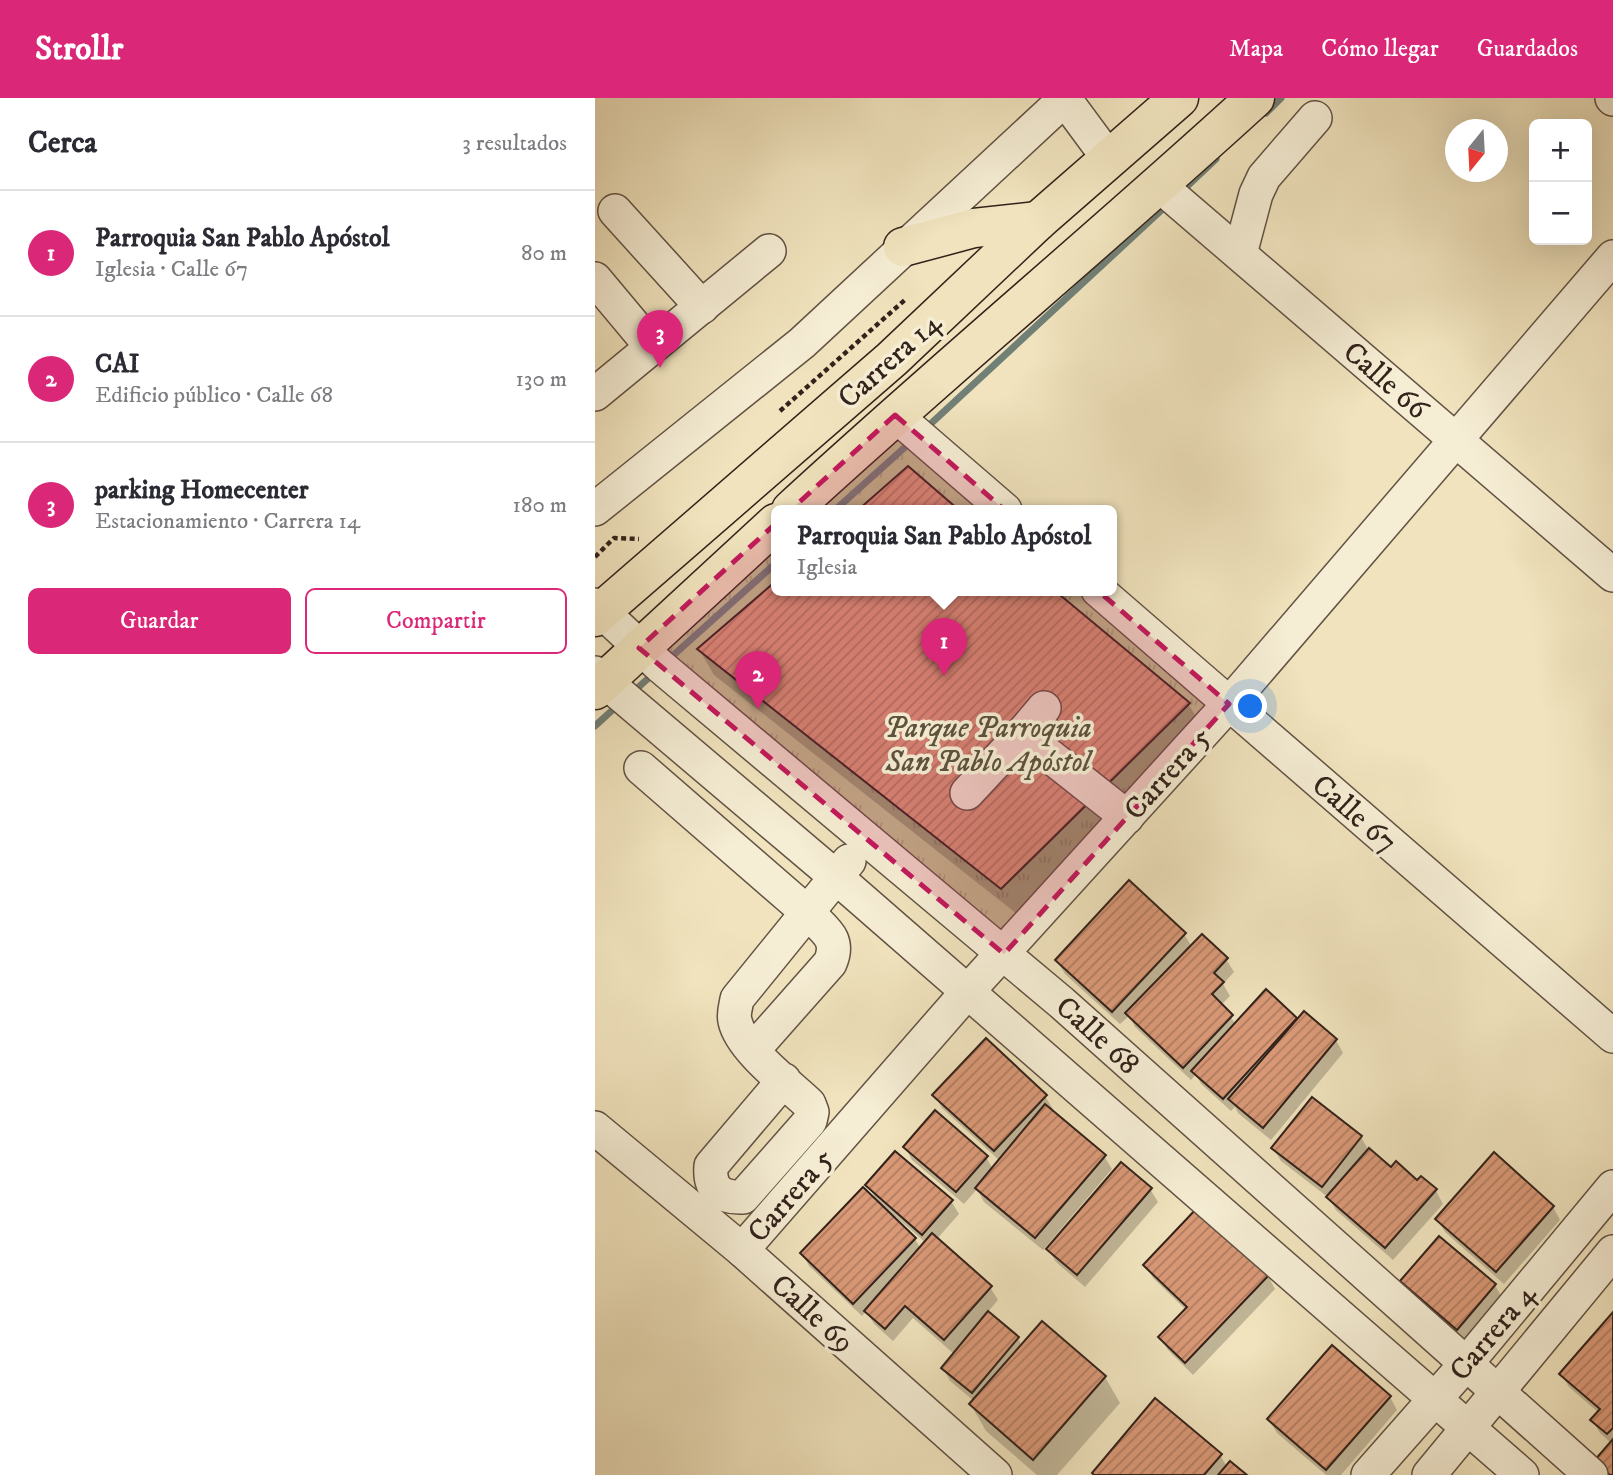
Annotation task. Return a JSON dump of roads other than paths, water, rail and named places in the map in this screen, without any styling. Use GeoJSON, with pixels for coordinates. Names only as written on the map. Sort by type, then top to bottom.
{"type":"FeatureCollection","features":[{"type":"Feature","properties":{"kind":"main road","name":"Carrera 14"},"geometry":{"type":"LineString","coordinates":[[597,611],[892,359],[1038,221],[1179,98]]}},
{"type":"Feature","properties":{"kind":"main road","name":"Carrera 14"},"geometry":{"type":"LineString","coordinates":[[797,505],[1175,199],[1255,98]]}},
{"type":"Feature","properties":{"kind":"main road"},"geometry":{"type":"LineString","coordinates":[[903,247],[974,228],[1038,221]]}},
{"type":"Feature","properties":{"kind":"main road"},"geometry":{"type":"LineString","coordinates":[[605,686],[649,657],[771,528]]}},
{"type":"Feature","properties":{"kind":"street"},"geometry":{"type":"LineString","coordinates":[[595,509],[802,343],[1065,98],[1109,159]]}},
{"type":"Feature","properties":{"kind":"street"},"geometry":{"type":"LineString","coordinates":[[1240,254],[1256,194],[1264,177],[1315,118]]}},
{"type":"Feature","properties":{"kind":"street","name":"Calle 66"},"geometry":{"type":"LineString","coordinates":[[1175,199],[1613,575]]}},
{"type":"Feature","properties":{"kind":"street"},"geometry":{"type":"LineString","coordinates":[[615,211],[702,307]]}},
{"type":"Feature","properties":{"kind":"street"},"geometry":{"type":"LineString","coordinates":[[600,381],[702,307],[769,251]]}},
{"type":"Feature","properties":{"kind":"street","name":"Carrera 5"},"geometry":{"type":"LineString","coordinates":[[742,1250],[968,992],[1229,704],[1613,257]]}},
{"type":"Feature","properties":{"kind":"street"},"geometry":{"type":"LineString","coordinates":[[595,279],[651,346]]}},
{"type":"Feature","properties":{"kind":"street"},"geometry":{"type":"LineString","coordinates":[[903,422],[999,505]]}},
{"type":"Feature","properties":{"kind":"street","name":"Calle 67"},"geometry":{"type":"LineString","coordinates":[[1105,596],[1613,1036]]}},
{"type":"Feature","properties":{"kind":"street","name":"Calle 68"},"geometry":{"type":"LineString","coordinates":[[597,611],[865,840],[1062,1003],[1591,1475]]}},
{"type":"Feature","properties":{"kind":"street","name":"Calle 68"},"geometry":{"type":"LineString","coordinates":[[605,686],[837,877],[1522,1475]]}},
{"type":"Feature","properties":{"kind":"street"},"geometry":{"type":"LineString","coordinates":[[967,793],[1044,708]]}},
{"type":"Feature","properties":{"kind":"street"},"geometry":{"type":"LineString","coordinates":[[1021,734],[1127,817]]}},
{"type":"Feature","properties":{"kind":"street"},"geometry":{"type":"LineString","coordinates":[[641,768],[832,937],[835,951],[830,963],[753,1050]]}},
{"type":"Feature","properties":{"kind":"street"},"geometry":{"type":"LineString","coordinates":[[784,1080],[739,1032],[734,1018],[737,999],[865,840]]}},
{"type":"Feature","properties":{"kind":"street","name":"Calle 69"},"geometry":{"type":"LineString","coordinates":[[595,1128],[742,1250],[995,1475]]}},
{"type":"Feature","properties":{"kind":"street","name":"Carrera 4"},"geometry":{"type":"LineString","coordinates":[[1368,1475],[1465,1365],[1613,1187]]}},
{"type":"Feature","properties":{"kind":"street","name":"Carrera 4"},"geometry":{"type":"LineString","coordinates":[[1429,1475],[1613,1252]]}},
{"type":"Feature","properties":{"kind":"waterway"},"geometry":{"type":"LineString","coordinates":[[1266,113],[1281,98]]}},
{"type":"Feature","properties":{"kind":"waterway"},"geometry":{"type":"LineString","coordinates":[[1181,192],[1216,159]]}},
{"type":"Feature","properties":{"kind":"waterway"},"geometry":{"type":"LineString","coordinates":[[924,430],[1167,205]]}},
{"type":"Feature","properties":{"kind":"waterway"},"geometry":{"type":"LineString","coordinates":[[841,505],[913,440]]}},
{"type":"Feature","properties":{"kind":"waterway"},"geometry":{"type":"LineString","coordinates":[[668,660],[771,567]]}},
{"type":"Feature","properties":{"kind":"waterway"},"geometry":{"type":"LineString","coordinates":[[632,693],[654,673]]}},
{"type":"Feature","properties":{"kind":"waterway"},"geometry":{"type":"LineString","coordinates":[[595,726],[618,705]]}},
{"type":"Feature","properties":{"kind":"place","name":"parking Homecenter"},"geometry":{"type":"Point","coordinates":[660,368]}},
{"type":"Feature","properties":{"kind":"place","name":"Parroquia San Pablo Apóstol"},"geometry":{"type":"Point","coordinates":[944,676]}},
{"type":"Feature","properties":{"kind":"place","name":"CAI"},"geometry":{"type":"Point","coordinates":[758,709]}},
{"type":"Feature","properties":{"kind":"park label","name":"Parque Parroquia San Pablo Apóstol"},"geometry":{"type":"Point","coordinates":[988,744]}}]}
